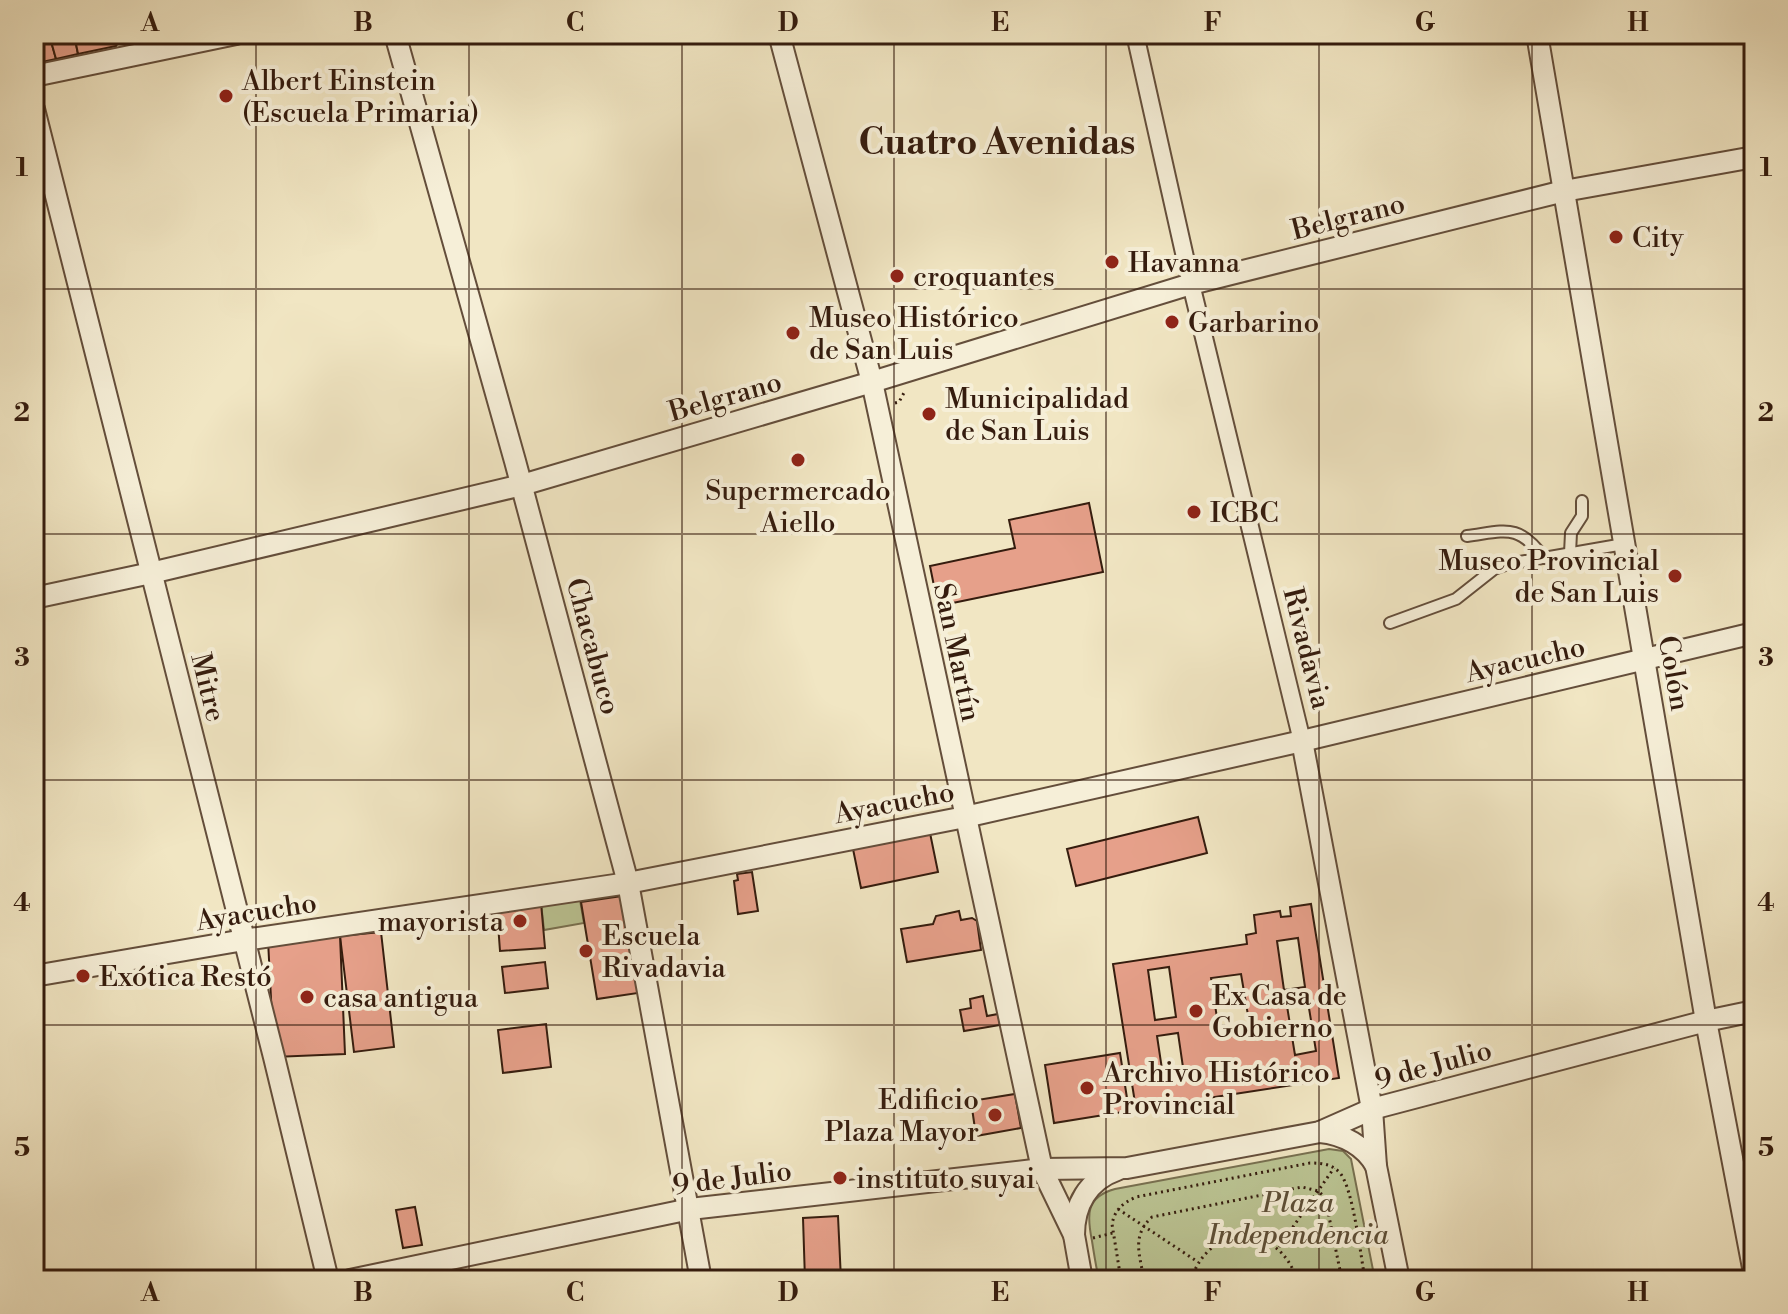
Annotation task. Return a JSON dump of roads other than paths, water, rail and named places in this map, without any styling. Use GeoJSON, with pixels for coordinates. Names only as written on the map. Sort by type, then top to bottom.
{"type":"FeatureCollection","features":[{"type":"Feature","properties":{"kind":"street"},"geometry":{"type":"LineString","coordinates":[[34,76],[236,34]]}},
{"type":"Feature","properties":{"kind":"street","name":"Chacabuco"},"geometry":{"type":"LineString","coordinates":[[395,34],[522,485],[628,883],[701,1280]]}},
{"type":"Feature","properties":{"kind":"street","name":"San Martín"},"geometry":{"type":"LineString","coordinates":[[779,34],[872,382],[1042,1169],[1074,1235],[1082,1280]]}},
{"type":"Feature","properties":{"kind":"street","name":"Rivadavia"},"geometry":{"type":"LineString","coordinates":[[1135,34],[1191,284],[1302,741],[1372,1109],[1376,1166],[1399,1280]]}},
{"type":"Feature","properties":{"kind":"street","name":"Colón"},"geometry":{"type":"LineString","coordinates":[[1537,34],[1706,1021],[1754,1273]]}},
{"type":"Feature","properties":{"kind":"street","name":"Mitre"},"geometry":{"type":"LineString","coordinates":[[34,109],[328,1280]]}},
{"type":"Feature","properties":{"kind":"street","name":"Belgrano"},"geometry":{"type":"LineString","coordinates":[[34,598],[522,485],[1191,284],[1564,191],[1754,157]]}},
{"type":"Feature","properties":{"kind":"street","name":"Ayacucho"},"geometry":{"type":"LineString","coordinates":[[34,976],[244,940],[628,883],[965,817],[1302,741],[1754,633]]}},
{"type":"Feature","properties":{"kind":"street","name":"9 de Julio"},"geometry":{"type":"LineString","coordinates":[[1074,1235],[1076,1212],[1082,1197],[1107,1174],[1320,1132],[1372,1109],[1754,1011]]}},
{"type":"Feature","properties":{"kind":"street"},"geometry":{"type":"LineString","coordinates":[[1320,1132],[1354,1143],[1376,1166]]}},
{"type":"Feature","properties":{"kind":"street","name":"9 de Julio"},"geometry":{"type":"LineString","coordinates":[[350,1280],[690,1209],[1042,1169],[1127,1168]]}},
{"type":"Feature","properties":{"kind":"lane"},"geometry":{"type":"LineString","coordinates":[[1570,553],[1571,533],[1582,516],[1582,501]]}},
{"type":"Feature","properties":{"kind":"lane"},"geometry":{"type":"LineString","coordinates":[[1467,536],[1509,531],[1517,533],[1534,543],[1544,558]]}},
{"type":"Feature","properties":{"kind":"lane"},"geometry":{"type":"LineString","coordinates":[[1390,623],[1456,599],[1494,569],[1508,564],[1624,544]]}},
{"type":"Feature","properties":{"kind":"place","name":"Albert Einstein (Escuela Primaria)"},"geometry":{"type":"Point","coordinates":[226,96]}},
{"type":"Feature","properties":{"kind":"place","name":"City"},"geometry":{"type":"Point","coordinates":[1616,237]}},
{"type":"Feature","properties":{"kind":"place","name":"Havanna"},"geometry":{"type":"Point","coordinates":[1112,262]}},
{"type":"Feature","properties":{"kind":"place","name":"croquantes"},"geometry":{"type":"Point","coordinates":[897,276]}},
{"type":"Feature","properties":{"kind":"place","name":"Garbarino"},"geometry":{"type":"Point","coordinates":[1172,322]}},
{"type":"Feature","properties":{"kind":"place","name":"Museo Histórico de San Luis"},"geometry":{"type":"Point","coordinates":[793,333]}},
{"type":"Feature","properties":{"kind":"place","name":"Municipalidad de San Luis"},"geometry":{"type":"Point","coordinates":[929,414]}},
{"type":"Feature","properties":{"kind":"place","name":"Supermercado Aiello"},"geometry":{"type":"Point","coordinates":[798,460]}},
{"type":"Feature","properties":{"kind":"place","name":"ICBC"},"geometry":{"type":"Point","coordinates":[1194,512]}},
{"type":"Feature","properties":{"kind":"place","name":"Museo Provincial de San Luis"},"geometry":{"type":"Point","coordinates":[1675,576]}},
{"type":"Feature","properties":{"kind":"place","name":"mayorista"},"geometry":{"type":"Point","coordinates":[520,921]}},
{"type":"Feature","properties":{"kind":"place","name":"Escuela Rivadavia"},"geometry":{"type":"Point","coordinates":[586,951]}},
{"type":"Feature","properties":{"kind":"place","name":"Exótica Restó"},"geometry":{"type":"Point","coordinates":[83,976]}},
{"type":"Feature","properties":{"kind":"place","name":"casa antigua"},"geometry":{"type":"Point","coordinates":[307,997]}},
{"type":"Feature","properties":{"kind":"place","name":"Ex Casa de Gobierno"},"geometry":{"type":"Point","coordinates":[1196,1011]}},
{"type":"Feature","properties":{"kind":"place","name":"Archivo Histórico Provincial"},"geometry":{"type":"Point","coordinates":[1087,1088]}},
{"type":"Feature","properties":{"kind":"place","name":"Edificio Plaza Mayor"},"geometry":{"type":"Point","coordinates":[995,1115]}},
{"type":"Feature","properties":{"kind":"place","name":"instituto suyai"},"geometry":{"type":"Point","coordinates":[840,1178]}},
{"type":"Feature","properties":{"kind":"district","name":"Cuatro Avenidas"},"geometry":{"type":"Point","coordinates":[997,141]}},
{"type":"Feature","properties":{"kind":"park label","name":"Plaza Independencia"},"geometry":{"type":"Point","coordinates":[1298,1218]}}]}
